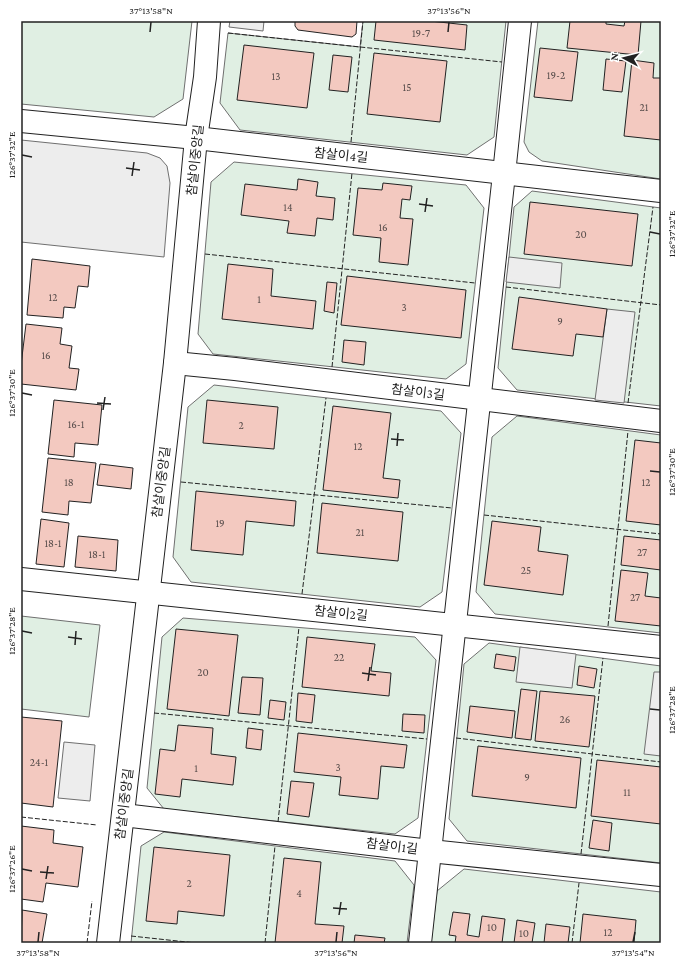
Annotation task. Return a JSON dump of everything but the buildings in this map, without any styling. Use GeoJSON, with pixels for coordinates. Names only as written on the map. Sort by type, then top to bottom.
{"type":"FeatureCollection","features":[{"type":"Feature","properties":{"kind":"street","name":"참살이중앙길"},"geometry":{"type":"LineString","coordinates":[[108,943],[176,363],[196,138],[205,76],[209,21]]}},
{"type":"Feature","properties":{"kind":"street"},"geometry":{"type":"LineString","coordinates":[[420,943],[520,21]]}},
{"type":"Feature","properties":{"kind":"street","name":"참살이4길"},"geometry":{"type":"LineString","coordinates":[[21,121],[196,138],[661,191]]}},
{"type":"Feature","properties":{"kind":"street","name":"참살이3길"},"geometry":{"type":"LineString","coordinates":[[176,363],[661,421]]}},
{"type":"Feature","properties":{"kind":"street","name":"참살이2길"},"geometry":{"type":"LineString","coordinates":[[21,579],[661,647]]}},
{"type":"Feature","properties":{"kind":"street","name":"참살이1길"},"geometry":{"type":"LineString","coordinates":[[123,815],[661,876]]}},
{"type":"Feature","properties":{"kind":"green space"},"geometry":{"type":"Polygon","coordinates":[[[21,21],[192,21],[183,99],[154,117],[21,104],[21,21]]]}},
{"type":"Feature","properties":{"kind":"green space"},"geometry":{"type":"Polygon","coordinates":[[[363,21],[506,21],[494,137],[467,155],[240,130],[220,103],[228,33],[360,47],[363,21]]]}},
{"type":"Feature","properties":{"kind":"green space"},"geometry":{"type":"Polygon","coordinates":[[[538,21],[661,21],[661,179],[542,161],[529,152],[524,142],[538,21]]]}},
{"type":"Feature","properties":{"kind":"green space"},"geometry":{"type":"Polygon","coordinates":[[[234,162],[466,185],[484,208],[466,364],[446,379],[213,354],[198,334],[211,182],[234,162]]]}},
{"type":"Feature","properties":{"kind":"green space"},"geometry":{"type":"Polygon","coordinates":[[[532,191],[661,208],[661,406],[517,390],[498,368],[514,207],[532,191]]]}},
{"type":"Feature","properties":{"kind":"green space"},"geometry":{"type":"Polygon","coordinates":[[[214,385],[441,411],[461,433],[442,592],[420,607],[191,582],[173,557],[188,407],[214,385]]]}},
{"type":"Feature","properties":{"kind":"green space"},"geometry":{"type":"Polygon","coordinates":[[[517,416],[661,435],[661,633],[495,614],[476,592],[492,437],[517,416]]]}},
{"type":"Feature","properties":{"kind":"green space"},"geometry":{"type":"Polygon","coordinates":[[[21,616],[100,625],[89,717],[21,709],[21,616]]]}},
{"type":"Feature","properties":{"kind":"green space"},"geometry":{"type":"Polygon","coordinates":[[[183,618],[415,637],[436,660],[418,818],[395,834],[164,809],[147,788],[162,637],[183,618]]]}},
{"type":"Feature","properties":{"kind":"green space"},"geometry":{"type":"Polygon","coordinates":[[[489,643],[661,666],[661,863],[467,841],[449,819],[464,664],[489,643]]]}},
{"type":"Feature","properties":{"kind":"green space"},"geometry":{"type":"Polygon","coordinates":[[[164,832],[395,861],[414,885],[407,943],[131,943],[141,846],[164,832]]]}},
{"type":"Feature","properties":{"kind":"green space"},"geometry":{"type":"Polygon","coordinates":[[[464,869],[661,892],[661,943],[431,943],[437,891],[464,869]]]}},
{"type":"Feature","properties":{"kind":"shaded area"},"geometry":{"type":"Polygon","coordinates":[[[230,21],[264,21],[263,31],[229,27],[230,21]]]}},
{"type":"Feature","properties":{"kind":"shaded area"},"geometry":{"type":"Polygon","coordinates":[[[21,140],[147,153],[160,158],[167,166],[170,183],[164,257],[21,242],[21,140]]]}},
{"type":"Feature","properties":{"kind":"shaded area"},"geometry":{"type":"Polygon","coordinates":[[[509,257],[562,263],[560,288],[506,282],[509,257]]]}},
{"type":"Feature","properties":{"kind":"shaded area"},"geometry":{"type":"Polygon","coordinates":[[[607,309],[635,312],[624,403],[595,400],[607,309]]]}},
{"type":"Feature","properties":{"kind":"shaded area"},"geometry":{"type":"Polygon","coordinates":[[[520,647],[576,654],[572,688],[516,682],[520,647]]]}},
{"type":"Feature","properties":{"kind":"shaded area"},"geometry":{"type":"Polygon","coordinates":[[[654,672],[661,672],[661,756],[644,754],[654,672]]]}},
{"type":"Feature","properties":{"kind":"shaded area"},"geometry":{"type":"Polygon","coordinates":[[[64,742],[95,745],[90,801],[58,798],[64,742]]]}},
{"type":"Feature","properties":{"kind":"fence"},"geometry":{"type":"LineString","coordinates":[[351,142],[363,21]]}},
{"type":"Feature","properties":{"kind":"fence"},"geometry":{"type":"LineString","coordinates":[[228,33],[502,62]]}},
{"type":"Feature","properties":{"kind":"fence"},"geometry":{"type":"LineString","coordinates":[[332,367],[352,173]]}},
{"type":"Feature","properties":{"kind":"fence"},"geometry":{"type":"LineString","coordinates":[[628,403],[653,207]]}},
{"type":"Feature","properties":{"kind":"fence"},"geometry":{"type":"LineString","coordinates":[[205,254],[475,283]]}},
{"type":"Feature","properties":{"kind":"fence"},"geometry":{"type":"LineString","coordinates":[[506,287],[661,305]]}},
{"type":"Feature","properties":{"kind":"fence"},"geometry":{"type":"LineString","coordinates":[[302,594],[326,398]]}},
{"type":"Feature","properties":{"kind":"fence"},"geometry":{"type":"LineString","coordinates":[[608,626],[628,431]]}},
{"type":"Feature","properties":{"kind":"fence"},"geometry":{"type":"LineString","coordinates":[[181,482],[452,508]]}},
{"type":"Feature","properties":{"kind":"fence"},"geometry":{"type":"LineString","coordinates":[[484,515],[661,534]]}},
{"type":"Feature","properties":{"kind":"fence"},"geometry":{"type":"LineString","coordinates":[[278,822],[299,627]]}},
{"type":"Feature","properties":{"kind":"fence"},"geometry":{"type":"LineString","coordinates":[[581,854],[603,658]]}},
{"type":"Feature","properties":{"kind":"fence"},"geometry":{"type":"LineString","coordinates":[[154,713],[427,739]]}},
{"type":"Feature","properties":{"kind":"fence"},"geometry":{"type":"LineString","coordinates":[[456,738],[661,762]]}},
{"type":"Feature","properties":{"kind":"fence"},"geometry":{"type":"LineString","coordinates":[[21,817],[97,825]]}},
{"type":"Feature","properties":{"kind":"fence"},"geometry":{"type":"LineString","coordinates":[[265,943],[275,846]]}},
{"type":"Feature","properties":{"kind":"fence"},"geometry":{"type":"LineString","coordinates":[[572,943],[579,883]]}},
{"type":"Feature","properties":{"kind":"fence"},"geometry":{"type":"LineString","coordinates":[[87,943],[92,901]]}},
{"type":"Feature","properties":{"kind":"fence"},"geometry":{"type":"LineString","coordinates":[[131,936],[196,943]]}}]}
